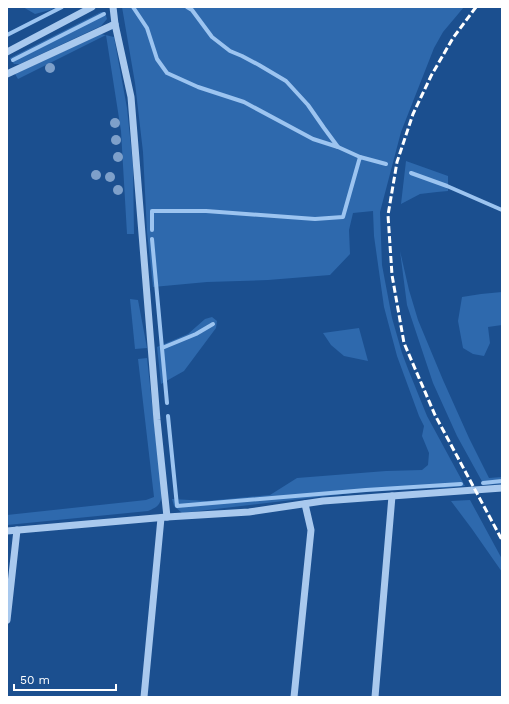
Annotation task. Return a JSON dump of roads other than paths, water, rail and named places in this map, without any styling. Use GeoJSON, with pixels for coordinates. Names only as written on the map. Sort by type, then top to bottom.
{"type":"FeatureCollection","features":[{"type":"Feature","properties":{"kind":"street"},"geometry":{"type":"LineString","coordinates":[[7,52],[92,7]]}},
{"type":"Feature","properties":{"kind":"street"},"geometry":{"type":"LineString","coordinates":[[113,7],[115,24],[131,97],[164,517],[144,697]]}},
{"type":"Feature","properties":{"kind":"street"},"geometry":{"type":"LineString","coordinates":[[7,74],[115,24]]}},
{"type":"Feature","properties":{"kind":"street"},"geometry":{"type":"LineString","coordinates":[[7,531],[164,517],[250,512],[323,501],[502,488]]}},
{"type":"Feature","properties":{"kind":"street"},"geometry":{"type":"LineString","coordinates":[[376,697],[392,496]]}},
{"type":"Feature","properties":{"kind":"street"},"geometry":{"type":"LineString","coordinates":[[294,697],[311,530],[305,504]]}},
{"type":"Feature","properties":{"kind":"street"},"geometry":{"type":"LineString","coordinates":[[7,620],[17,530]]}},
{"type":"Feature","properties":{"kind":"waterway"},"geometry":{"type":"LineString","coordinates":[[7,35],[62,7]]}},
{"type":"Feature","properties":{"kind":"waterway"},"geometry":{"type":"LineString","coordinates":[[133,7],[147,28],[157,59],[167,73],[198,87],[244,102],[313,139],[338,147]]}},
{"type":"Feature","properties":{"kind":"waterway"},"geometry":{"type":"LineString","coordinates":[[187,7],[192,10],[212,37],[230,51],[259,65],[286,81],[308,105],[338,147],[360,157]]}},
{"type":"Feature","properties":{"kind":"waterway"},"geometry":{"type":"LineString","coordinates":[[13,60],[104,14]]}},
{"type":"Feature","properties":{"kind":"waterway"},"geometry":{"type":"LineString","coordinates":[[152,230],[152,211],[206,211],[315,219],[343,217],[360,157],[386,164]]}},
{"type":"Feature","properties":{"kind":"waterway"},"geometry":{"type":"LineString","coordinates":[[411,173],[447,186],[502,210]]}},
{"type":"Feature","properties":{"kind":"waterway"},"geometry":{"type":"LineString","coordinates":[[152,239],[167,403]]}},
{"type":"Feature","properties":{"kind":"waterway"},"geometry":{"type":"LineString","coordinates":[[162,348],[196,334],[213,324]]}},
{"type":"Feature","properties":{"kind":"waterway"},"geometry":{"type":"LineString","coordinates":[[168,416],[177,506],[366,490],[461,484]]}},
{"type":"Feature","properties":{"kind":"waterway"},"geometry":{"type":"LineString","coordinates":[[483,483],[502,481]]}},
{"type":"Feature","properties":{"kind":"railway"},"geometry":{"type":"LineString","coordinates":[[476,7],[453,38],[431,76],[413,114],[397,162],[388,215],[392,275],[404,343],[435,415],[502,540]]}}]}
